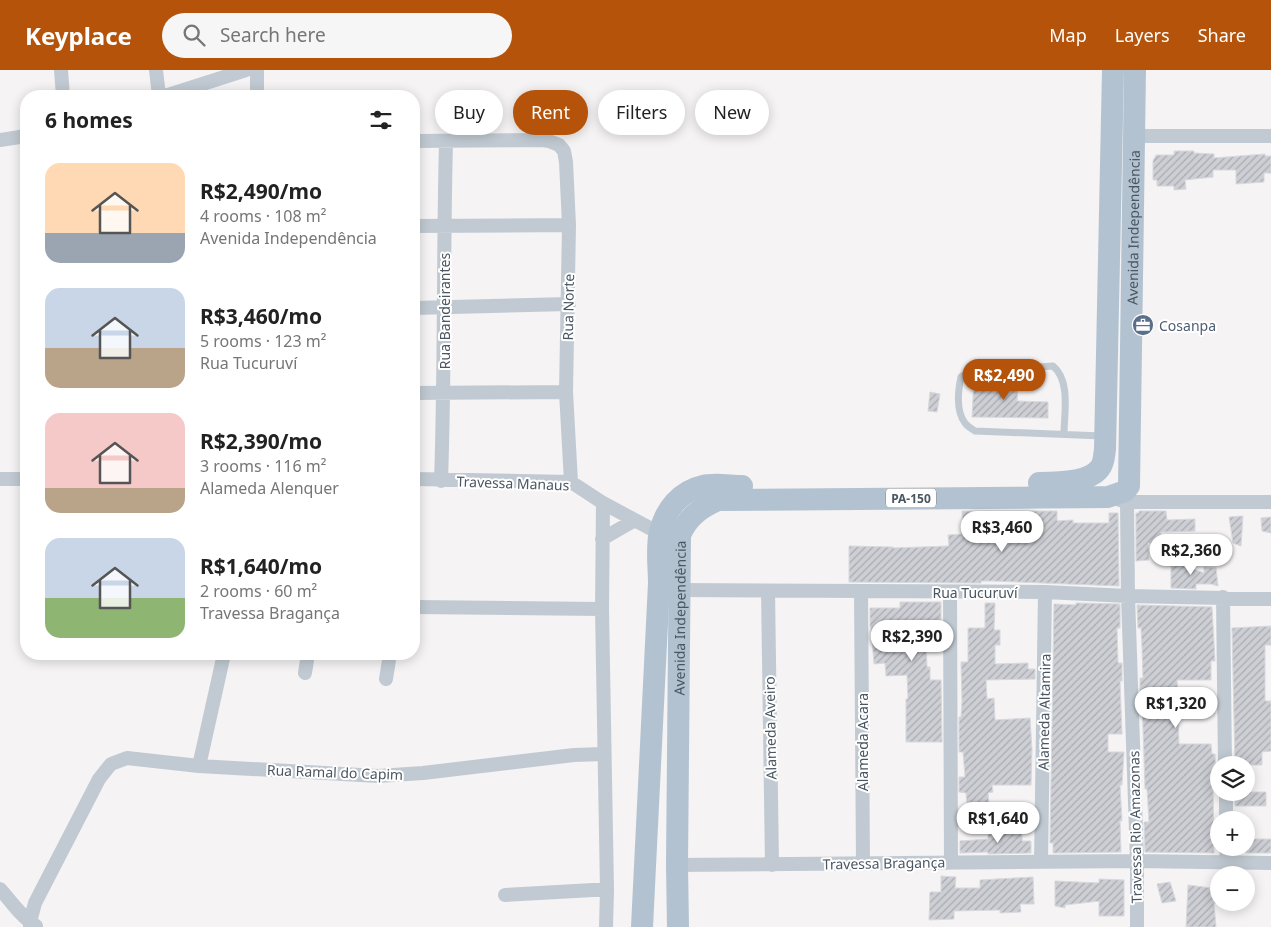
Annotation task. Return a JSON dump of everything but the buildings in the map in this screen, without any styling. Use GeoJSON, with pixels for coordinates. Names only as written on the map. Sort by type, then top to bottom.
{"type":"FeatureCollection","features":[{"type":"Feature","properties":{"kind":"main road","name":"Avenida Independência"},"geometry":{"type":"LineString","coordinates":[[678,927],[678,590],[680,534],[686,522],[694,514],[718,500],[1122,495],[1135,136],[1135,70]]}},
{"type":"Feature","properties":{"kind":"main road","name":"Avenida Independência"},"geometry":{"type":"LineString","coordinates":[[642,927],[658,592],[659,533],[667,510],[688,492],[704,486],[1061,483],[1089,477],[1100,469],[1103,462],[1105,436],[1114,77]]}},
{"type":"Feature","properties":{"kind":"main road"},"geometry":{"type":"LineString","coordinates":[[1114,77],[1120,96],[1125,124],[1135,136]]}},
{"type":"Feature","properties":{"kind":"street"},"geometry":{"type":"LineString","coordinates":[[61,70],[63,90]]}},
{"type":"Feature","properties":{"kind":"street"},"geometry":{"type":"LineString","coordinates":[[156,70],[158,90]]}},
{"type":"Feature","properties":{"kind":"street"},"geometry":{"type":"LineString","coordinates":[[184,90],[246,70]]}},
{"type":"Feature","properties":{"kind":"street"},"geometry":{"type":"LineString","coordinates":[[257,70],[257,90]]}},
{"type":"Feature","properties":{"kind":"street"},"geometry":{"type":"LineString","coordinates":[[1135,136],[1271,136]]}},
{"type":"Feature","properties":{"kind":"street"},"geometry":{"type":"LineString","coordinates":[[0,140],[20,137]]}},
{"type":"Feature","properties":{"kind":"street"},"geometry":{"type":"LineString","coordinates":[[420,141],[446,142]]}},
{"type":"Feature","properties":{"kind":"street","name":"Rua Norte"},"geometry":{"type":"LineString","coordinates":[[446,142],[549,141],[559,145],[564,151],[569,225],[566,392],[571,482]]}},
{"type":"Feature","properties":{"kind":"street","name":"Rua Bandeirantes"},"geometry":{"type":"LineString","coordinates":[[440,481],[444,392],[443,307],[446,142]]}},
{"type":"Feature","properties":{"kind":"street"},"geometry":{"type":"LineString","coordinates":[[420,226],[569,225]]}},
{"type":"Feature","properties":{"kind":"street"},"geometry":{"type":"LineString","coordinates":[[420,308],[569,304]]}},
{"type":"Feature","properties":{"kind":"street"},"geometry":{"type":"LineString","coordinates":[[420,393],[566,392]]}},
{"type":"Feature","properties":{"kind":"street"},"geometry":{"type":"LineString","coordinates":[[0,479],[20,479]]}},
{"type":"Feature","properties":{"kind":"street","name":"Travessa Manaus"},"geometry":{"type":"LineString","coordinates":[[420,479],[571,482],[603,503],[659,533]]}},
{"type":"Feature","properties":{"kind":"street"},"geometry":{"type":"LineString","coordinates":[[1122,495],[1271,502]]}},
{"type":"Feature","properties":{"kind":"street","name":"Travessa Rio Amazonas"},"geometry":{"type":"LineString","coordinates":[[1122,495],[1128,596],[1137,861],[1137,927]]}},
{"type":"Feature","properties":{"kind":"street"},"geometry":{"type":"LineString","coordinates":[[603,503],[603,754],[607,890],[606,927]]}},
{"type":"Feature","properties":{"kind":"street"},"geometry":{"type":"LineString","coordinates":[[602,539],[635,520]]}},
{"type":"Feature","properties":{"kind":"street","name":"Rua Tucuruví"},"geometry":{"type":"LineString","coordinates":[[678,590],[1045,592],[1128,596],[1271,598]]}},
{"type":"Feature","properties":{"kind":"street","name":"Alameda Aveiro"},"geometry":{"type":"LineString","coordinates":[[768,591],[772,864]]}},
{"type":"Feature","properties":{"kind":"street","name":"Alameda Acara"},"geometry":{"type":"LineString","coordinates":[[861,591],[863,864]]}},
{"type":"Feature","properties":{"kind":"street"},"geometry":{"type":"LineString","coordinates":[[950,592],[951,863]]}},
{"type":"Feature","properties":{"kind":"street","name":"Alameda Altamira"},"geometry":{"type":"LineString","coordinates":[[1042,862],[1045,592]]}},
{"type":"Feature","properties":{"kind":"street"},"geometry":{"type":"LineString","coordinates":[[1223,598],[1225,756]]}},
{"type":"Feature","properties":{"kind":"street"},"geometry":{"type":"LineString","coordinates":[[420,606],[602,609]]}},
{"type":"Feature","properties":{"kind":"street"},"geometry":{"type":"LineString","coordinates":[[199,766],[223,660]]}},
{"type":"Feature","properties":{"kind":"street"},"geometry":{"type":"LineString","coordinates":[[305,673],[307,660]]}},
{"type":"Feature","properties":{"kind":"street"},"geometry":{"type":"LineString","coordinates":[[386,678],[389,660]]}},
{"type":"Feature","properties":{"kind":"street","name":"Rua Ramal do Capim"},"geometry":{"type":"LineString","coordinates":[[33,925],[35,902],[99,779],[111,764],[127,758],[199,766],[378,776],[423,773],[574,755],[603,754]]}},
{"type":"Feature","properties":{"kind":"street"},"geometry":{"type":"LineString","coordinates":[[1227,856],[1227,862]]}},
{"type":"Feature","properties":{"kind":"street","name":"Travessa Bragança"},"geometry":{"type":"LineString","coordinates":[[677,865],[1137,861],[1271,863]]}},
{"type":"Feature","properties":{"kind":"street"},"geometry":{"type":"LineString","coordinates":[[0,888],[33,925]]}},
{"type":"Feature","properties":{"kind":"street"},"geometry":{"type":"LineString","coordinates":[[505,895],[607,890]]}},
{"type":"Feature","properties":{"kind":"lane"},"geometry":{"type":"LineString","coordinates":[[1064,434],[1064,388],[1062,377],[1053,366],[976,371],[961,377],[958,387],[960,410],[965,423],[975,431],[1105,436]]}},
{"type":"Feature","properties":{"kind":"place","name":"Cosanpa"},"geometry":{"type":"Point","coordinates":[1143,325]}}]}
